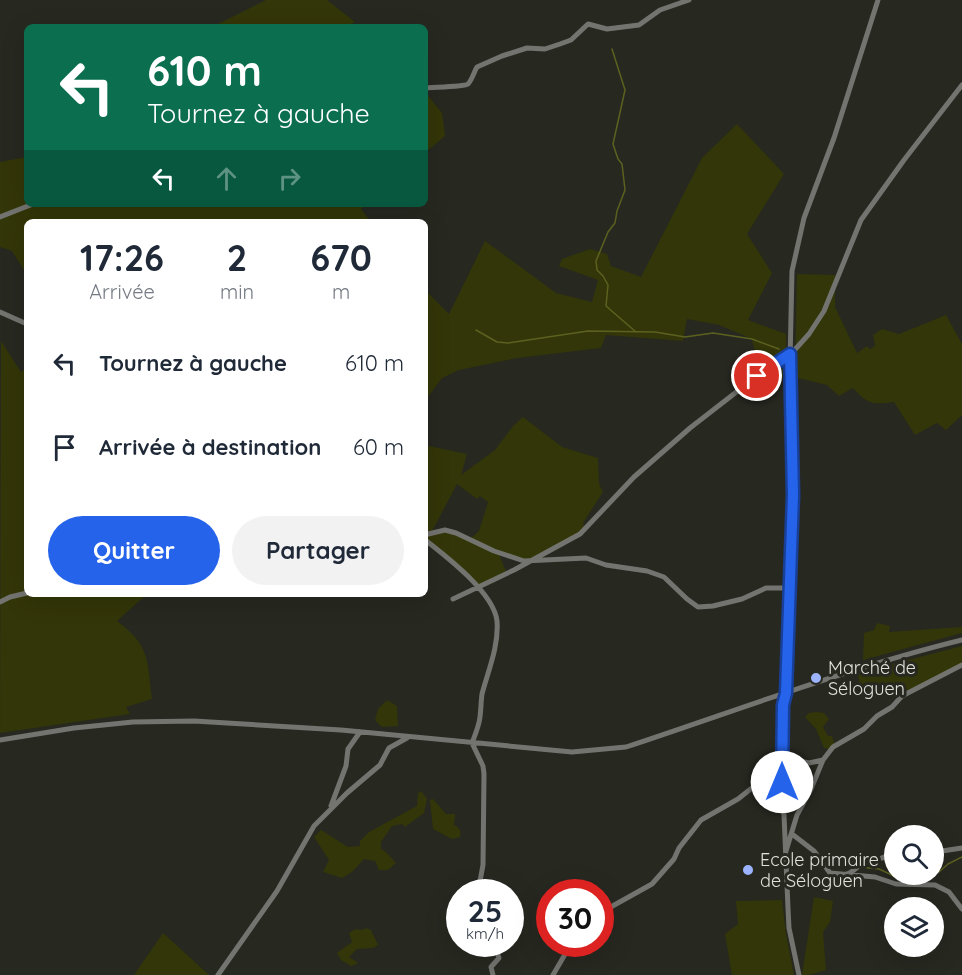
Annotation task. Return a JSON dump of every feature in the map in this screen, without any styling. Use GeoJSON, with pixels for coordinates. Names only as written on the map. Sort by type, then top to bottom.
{"type":"FeatureCollection","features":[{"type":"Feature","properties":{"kind":"street"},"geometry":{"type":"LineString","coordinates":[[428,88],[448,85],[464,87],[470,82],[477,67],[502,56],[527,48],[544,49],[571,40],[588,24],[608,28],[639,25],[660,10],[689,0]]}},
{"type":"Feature","properties":{"kind":"street"},"geometry":{"type":"LineString","coordinates":[[799,975],[789,928],[782,761],[793,495],[790,354],[792,271],[797,242],[878,0]]}},
{"type":"Feature","properties":{"kind":"street"},"geometry":{"type":"LineString","coordinates":[[453,600],[580,534],[634,477],[690,428],[757,376],[790,354],[809,334],[824,311],[861,220],[962,85]]}},
{"type":"Feature","properties":{"kind":"street"},"geometry":{"type":"LineString","coordinates":[[0,218],[26,207]]}},
{"type":"Feature","properties":{"kind":"street"},"geometry":{"type":"LineString","coordinates":[[0,312],[24,323]]}},
{"type":"Feature","properties":{"kind":"street"},"geometry":{"type":"LineString","coordinates":[[428,536],[446,530],[456,532],[494,551],[529,562],[586,558],[606,565],[647,571],[663,577],[698,607],[742,599],[766,588],[789,588]]}},
{"type":"Feature","properties":{"kind":"street"},"geometry":{"type":"LineString","coordinates":[[428,540],[478,588],[493,608],[497,627],[480,717],[472,743],[483,766],[484,774],[483,865],[480,879]]}},
{"type":"Feature","properties":{"kind":"street"},"geometry":{"type":"LineString","coordinates":[[0,602],[24,594]]}},
{"type":"Feature","properties":{"kind":"street"},"geometry":{"type":"LineString","coordinates":[[0,740],[74,728],[133,722],[221,722],[360,732],[572,752],[626,747],[786,693],[962,640]]}},
{"type":"Feature","properties":{"kind":"street"},"geometry":{"type":"LineString","coordinates":[[785,853],[797,815],[823,760],[833,747],[864,729],[902,696],[962,665]]}},
{"type":"Feature","properties":{"kind":"street"},"geometry":{"type":"LineString","coordinates":[[329,810],[346,766],[348,750],[360,732]]}},
{"type":"Feature","properties":{"kind":"street"},"geometry":{"type":"LineString","coordinates":[[218,975],[277,891],[313,828],[329,810],[380,765],[389,748],[408,737]]}},
{"type":"Feature","properties":{"kind":"street"},"geometry":{"type":"LineString","coordinates":[[614,905],[652,884],[674,859],[679,848],[701,820],[738,799],[782,761],[790,759],[809,763],[823,760]]}},
{"type":"Feature","properties":{"kind":"street"},"geometry":{"type":"LineString","coordinates":[[792,834],[814,851],[830,873],[875,877],[896,884],[935,885],[949,892],[962,909]]}},
{"type":"Feature","properties":{"kind":"street"},"geometry":{"type":"LineString","coordinates":[[944,851],[962,848]]}},
{"type":"Feature","properties":{"kind":"street"},"geometry":{"type":"LineString","coordinates":[[846,875],[864,863],[884,858]]}},
{"type":"Feature","properties":{"kind":"street"},"geometry":{"type":"LineString","coordinates":[[493,975],[491,967],[499,957]]}},
{"type":"Feature","properties":{"kind":"street"},"geometry":{"type":"LineString","coordinates":[[553,975],[564,957]]}},
{"type":"Feature","properties":{"kind":"green space"},"geometry":{"type":"Polygon","coordinates":[[[266,0],[327,0],[355,22],[351,24],[218,24],[266,0]]]}},
{"type":"Feature","properties":{"kind":"green space"},"geometry":{"type":"Polygon","coordinates":[[[428,96],[442,113],[445,136],[428,150],[428,96]]]}},
{"type":"Feature","properties":{"kind":"green space"},"geometry":{"type":"Polygon","coordinates":[[[737,124],[784,174],[747,234],[772,273],[748,320],[786,334],[786,379],[778,379],[778,368],[772,366],[772,356],[754,349],[752,339],[719,325],[687,319],[683,341],[606,335],[601,348],[517,358],[459,370],[442,378],[428,397],[428,293],[449,314],[485,241],[556,293],[592,302],[598,280],[559,266],[562,259],[590,249],[607,254],[611,266],[641,277],[702,158],[737,124]]]}},
{"type":"Feature","properties":{"kind":"green space"},"geometry":{"type":"Polygon","coordinates":[[[24,158],[24,207],[363,207],[361,209],[369,219],[24,219],[24,270],[12,251],[0,247],[0,162],[24,158]]]}},
{"type":"Feature","properties":{"kind":"green space"},"geometry":{"type":"Polygon","coordinates":[[[797,274],[835,275],[835,307],[857,353],[867,346],[870,349],[875,346],[873,335],[882,329],[899,334],[946,315],[962,344],[962,415],[946,430],[937,423],[915,435],[894,402],[870,402],[853,388],[839,396],[827,385],[798,378],[795,371],[797,274]]]}},
{"type":"Feature","properties":{"kind":"green space"},"geometry":{"type":"Polygon","coordinates":[[[1,341],[21,372],[24,370],[24,597],[144,597],[117,621],[136,638],[142,647],[148,664],[152,699],[126,707],[130,714],[0,733],[1,341]]]}},
{"type":"Feature","properties":{"kind":"green space"},"geometry":{"type":"Polygon","coordinates":[[[523,417],[562,447],[598,458],[599,484],[603,492],[583,523],[585,529],[529,562],[499,554],[507,574],[478,588],[428,542],[428,446],[467,454],[461,475],[495,450],[513,426],[523,417]],[[457,484],[431,533],[445,530],[470,539],[479,531],[488,502],[480,496],[477,499],[457,484]]]}},
{"type":"Feature","properties":{"kind":"green space"},"geometry":{"type":"Polygon","coordinates":[[[877,623],[890,626],[889,632],[962,627],[962,633],[863,660],[864,633],[874,630],[877,623]]]}},
{"type":"Feature","properties":{"kind":"green space"},"geometry":{"type":"Polygon","coordinates":[[[962,646],[962,665],[902,696],[883,691],[861,695],[858,674],[871,671],[873,677],[887,674],[893,664],[962,646]]]}},
{"type":"Feature","properties":{"kind":"green space"},"geometry":{"type":"Polygon","coordinates":[[[387,700],[397,706],[398,726],[382,727],[375,720],[378,709],[387,700]]]}},
{"type":"Feature","properties":{"kind":"green space"},"geometry":{"type":"Polygon","coordinates":[[[809,713],[824,713],[829,719],[823,727],[828,736],[832,736],[834,743],[831,749],[824,748],[816,729],[805,717],[809,713]]]}},
{"type":"Feature","properties":{"kind":"green space"},"geometry":{"type":"Polygon","coordinates":[[[421,791],[427,799],[424,813],[405,827],[402,824],[392,826],[381,842],[381,849],[396,863],[388,870],[379,870],[375,861],[364,859],[352,872],[342,878],[323,872],[329,860],[314,837],[321,830],[348,847],[360,846],[360,841],[369,832],[417,806],[418,793],[421,791]]]}},
{"type":"Feature","properties":{"kind":"green space"},"geometry":{"type":"Polygon","coordinates":[[[433,799],[446,814],[455,814],[454,825],[460,830],[460,837],[452,839],[433,829],[430,800],[433,799]]]}},
{"type":"Feature","properties":{"kind":"green space"},"geometry":{"type":"Polygon","coordinates":[[[814,897],[833,901],[830,922],[823,932],[826,970],[802,975],[814,897]]]}},
{"type":"Feature","properties":{"kind":"green space"},"geometry":{"type":"Polygon","coordinates":[[[782,900],[794,975],[732,975],[725,934],[738,924],[736,901],[782,900]]]}},
{"type":"Feature","properties":{"kind":"green space"},"geometry":{"type":"Polygon","coordinates":[[[355,929],[371,930],[378,945],[373,948],[357,949],[349,957],[357,964],[351,966],[341,960],[337,953],[352,942],[349,933],[355,929]]]}},
{"type":"Feature","properties":{"kind":"green space"},"geometry":{"type":"Polygon","coordinates":[[[163,933],[209,975],[134,975],[163,933]]]}},
{"type":"Feature","properties":{"kind":"waterway"},"geometry":{"type":"LineString","coordinates":[[612,49],[625,90],[613,144],[622,164],[625,190],[615,223],[608,232],[596,261],[597,270],[608,285],[606,306],[636,332]]}},
{"type":"Feature","properties":{"kind":"waterway"},"geometry":{"type":"LineString","coordinates":[[476,330],[497,342],[508,343],[588,331],[655,332],[685,337],[713,333],[752,339],[779,349]]}},
{"type":"Feature","properties":{"kind":"waterway"},"geometry":{"type":"LineString","coordinates":[[831,854],[844,856],[857,865]]}},
{"type":"Feature","properties":{"kind":"waterway"},"geometry":{"type":"LineString","coordinates":[[944,868],[962,857]]}},
{"type":"Feature","properties":{"kind":"waterway"},"geometry":{"type":"LineString","coordinates":[[811,866],[822,866]]}},
{"type":"Feature","properties":{"kind":"waterway"},"geometry":{"type":"LineString","coordinates":[[827,866],[855,866]]}},
{"type":"Feature","properties":{"kind":"waterway"},"geometry":{"type":"LineString","coordinates":[[860,867],[884,871]]}},
{"type":"Feature","properties":{"kind":"place","name":"Marché de Séloguen"},"geometry":{"type":"Point","coordinates":[816,678]}},
{"type":"Feature","properties":{"kind":"place","name":"Ecole primaire de Séloguen"},"geometry":{"type":"Point","coordinates":[748,870]}},
{"type":"Feature","properties":{"kind":"route"},"geometry":{"type":"LineString","coordinates":[[757,376],[790,354],[793,495],[786,693],[783,705],[782,782]]}}]}
